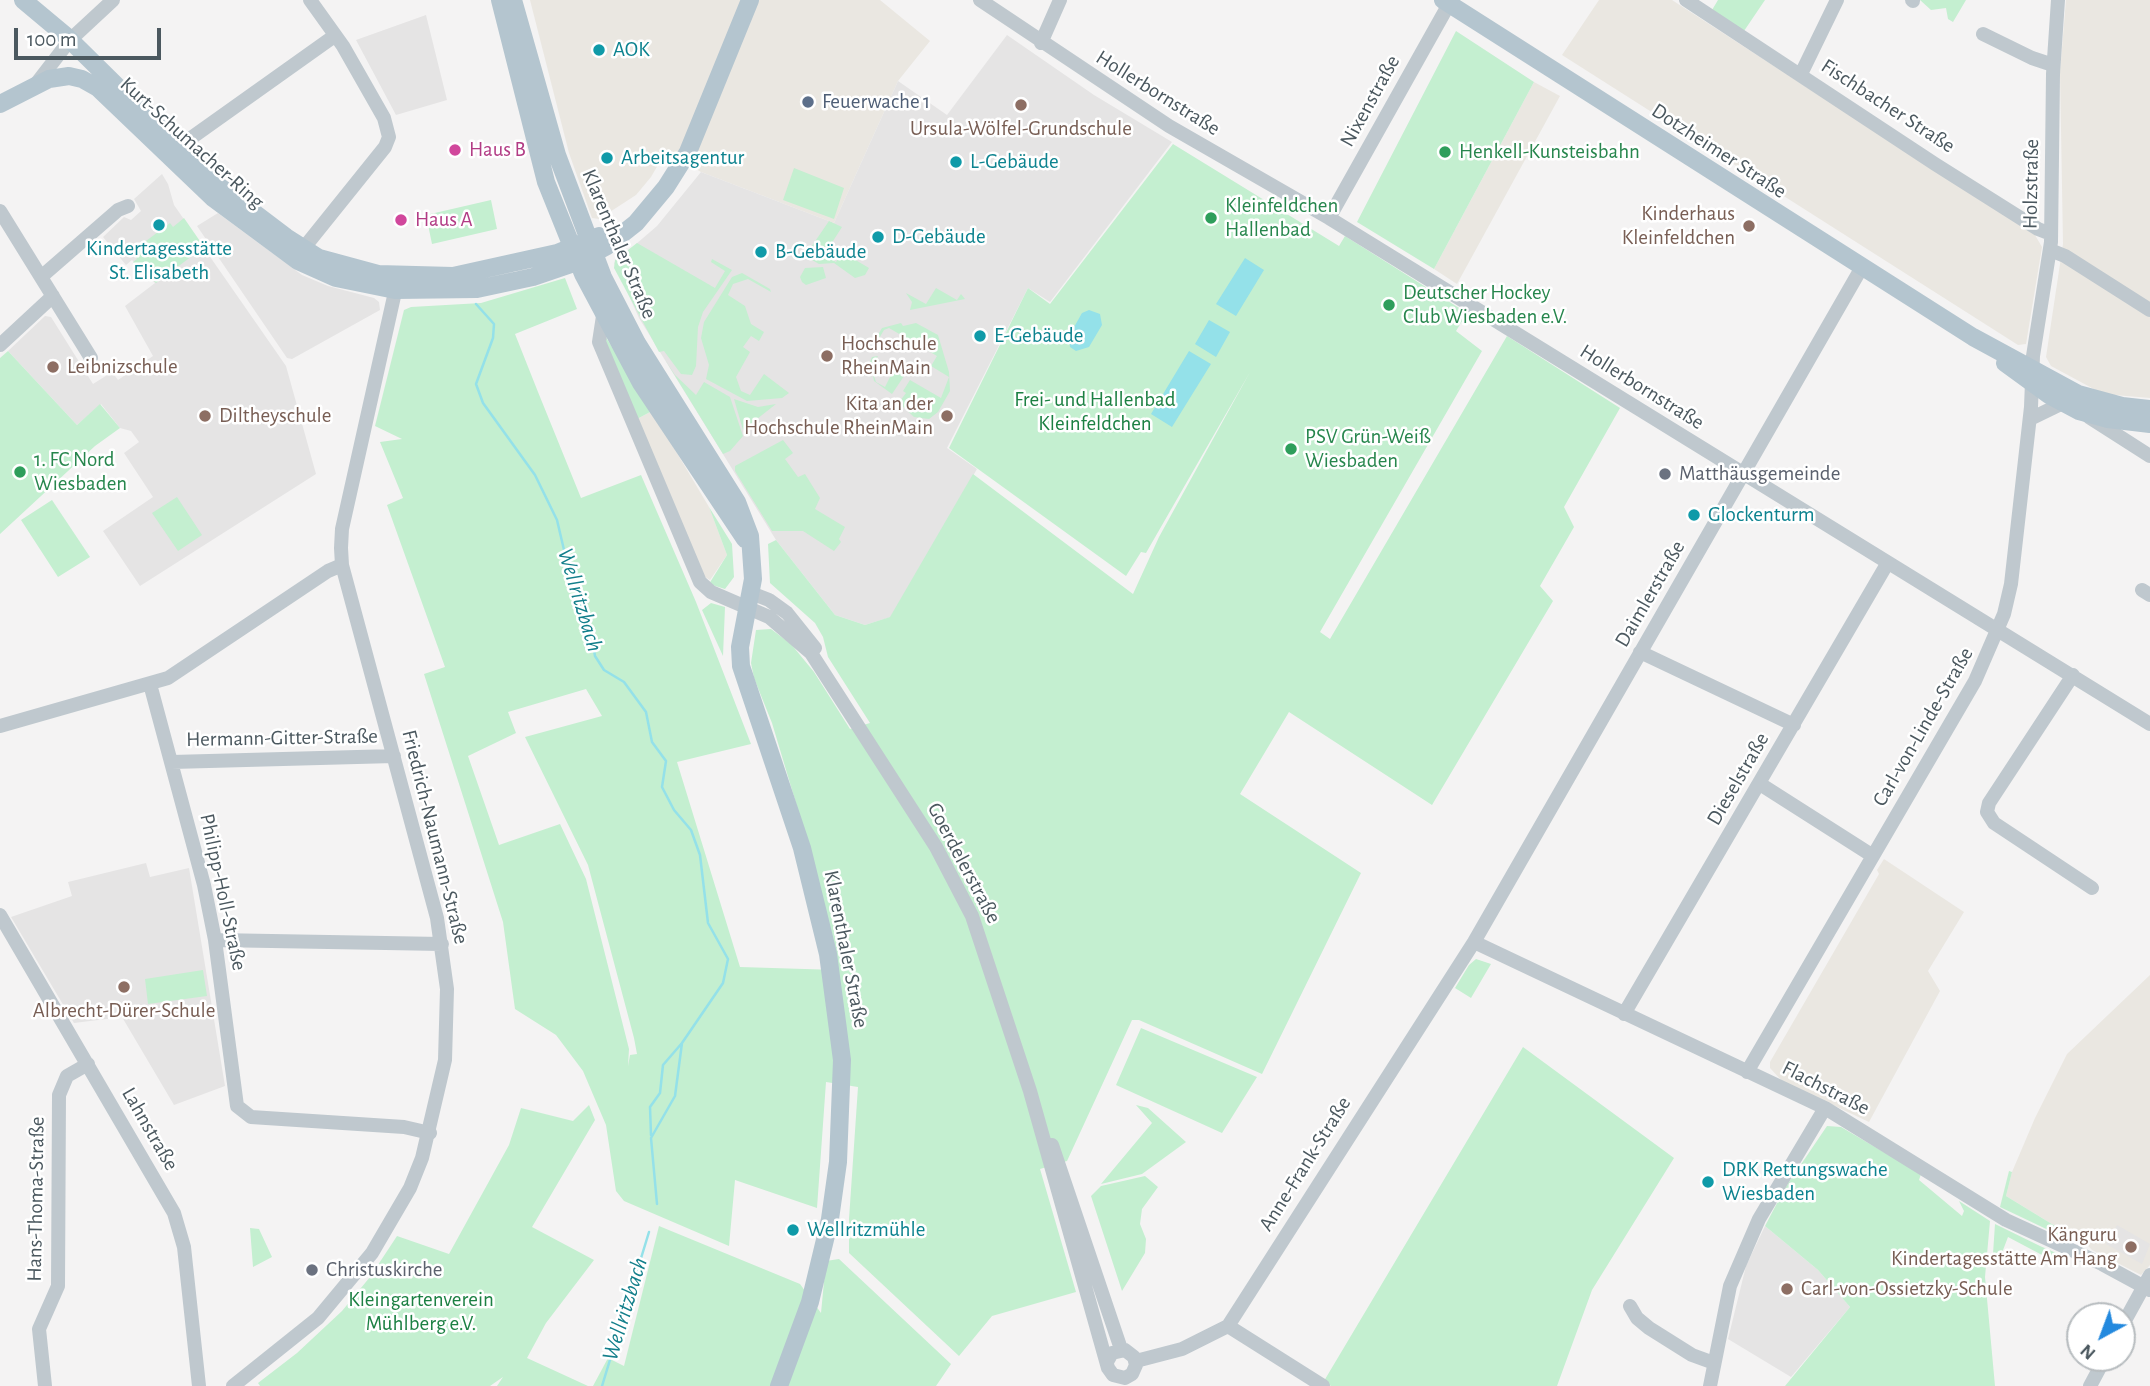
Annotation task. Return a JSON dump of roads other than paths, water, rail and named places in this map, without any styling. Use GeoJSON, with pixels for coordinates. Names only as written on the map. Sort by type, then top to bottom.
{"type":"FeatureCollection","features":[{"type":"Feature","properties":{"kind":"main road","name":"Kurt-Schumacher-Ring"},"geometry":{"type":"LineString","coordinates":[[23,0],[70,40],[177,148],[237,201],[303,249],[337,265],[396,284]]}},
{"type":"Feature","properties":{"kind":"main road","name":"Klarenthaler Straße"},"geometry":{"type":"LineString","coordinates":[[500,0],[536,148],[583,252],[737,502],[748,529],[754,564],[740,647],[741,666],[804,858],[830,966],[842,1060],[838,1161],[830,1219],[810,1302],[779,1386]]}},
{"type":"Feature","properties":{"kind":"main road","name":"Klarenthaler Straße"},"geometry":{"type":"LineString","coordinates":[[513,0],[603,316],[641,383],[741,532],[754,564]]}},
{"type":"Feature","properties":{"kind":"main road","name":"Kurt-Schumacher-Ring"},"geometry":{"type":"LineString","coordinates":[[0,104],[60,76],[76,77],[91,83],[196,184],[287,254],[335,278],[477,289],[533,277],[583,252],[657,198],[691,146],[750,0]]}},
{"type":"Feature","properties":{"kind":"main road","name":"Dotzheimer Straße"},"geometry":{"type":"LineString","coordinates":[[1446,2],[2032,375]]}},
{"type":"Feature","properties":{"kind":"main road"},"geometry":{"type":"LineString","coordinates":[[2032,375],[2071,407],[2108,419],[2150,424]]}},
{"type":"Feature","properties":{"kind":"main road"},"geometry":{"type":"LineString","coordinates":[[2032,375],[2078,394],[2122,406],[2150,409]]}},
{"type":"Feature","properties":{"kind":"street"},"geometry":{"type":"LineString","coordinates":[[36,86],[70,40],[113,0]]}},
{"type":"Feature","properties":{"kind":"street"},"geometry":{"type":"LineString","coordinates":[[303,249],[385,147],[388,137],[384,118],[343,46],[333,37],[310,0]]}},
{"type":"Feature","properties":{"kind":"street","name":"Hollerbornstraße"},"geometry":{"type":"LineString","coordinates":[[980,0],[1169,126],[1329,218],[2150,724]]}},
{"type":"Feature","properties":{"kind":"street"},"geometry":{"type":"LineString","coordinates":[[1041,43],[1060,0]]}},
{"type":"Feature","properties":{"kind":"street","name":"Fischbacher Straße"},"geometry":{"type":"LineString","coordinates":[[1686,0],[1706,5],[1801,74],[2038,229],[2051,234]]}},
{"type":"Feature","properties":{"kind":"street"},"geometry":{"type":"LineString","coordinates":[[1801,74],[1837,0]]}},
{"type":"Feature","properties":{"kind":"street","name":"Holzstraße"},"geometry":{"type":"LineString","coordinates":[[2032,375],[2050,250],[2053,65],[2058,0]]}},
{"type":"Feature","properties":{"kind":"street","name":"Nixenstraße"},"geometry":{"type":"LineString","coordinates":[[1329,218],[1446,2]]}},
{"type":"Feature","properties":{"kind":"street"},"geometry":{"type":"LineString","coordinates":[[1983,34],[2032,58],[2053,65]]}},
{"type":"Feature","properties":{"kind":"street"},"geometry":{"type":"LineString","coordinates":[[177,148],[333,37]]}},
{"type":"Feature","properties":{"kind":"street"},"geometry":{"type":"LineString","coordinates":[[41,277],[118,210],[128,206]]}},
{"type":"Feature","properties":{"kind":"street"},"geometry":{"type":"LineString","coordinates":[[0,211],[92,358]]}},
{"type":"Feature","properties":{"kind":"street"},"geometry":{"type":"LineString","coordinates":[[2050,250],[2065,256],[2150,310]]}},
{"type":"Feature","properties":{"kind":"street","name":"Daimlerstraße"},"geometry":{"type":"LineString","coordinates":[[1474,942],[1862,267]]}},
{"type":"Feature","properties":{"kind":"street","name":"Friedrich-Naumann-Straße"},"geometry":{"type":"LineString","coordinates":[[233,1386],[295,1339],[351,1282],[386,1232],[410,1188],[430,1133],[441,1084],[447,1035],[447,989],[442,944],[342,565],[342,529],[396,284]]}},
{"type":"Feature","properties":{"kind":"street"},"geometry":{"type":"LineString","coordinates":[[0,345],[53,296]]}},
{"type":"Feature","properties":{"kind":"street","name":"Klarenthaler Straße"},"geometry":{"type":"LineString","coordinates":[[603,316],[599,342],[700,582],[711,592],[749,600]]}},
{"type":"Feature","properties":{"kind":"street","name":"Carl-von-Linde-Straße"},"geometry":{"type":"LineString","coordinates":[[1746,1072],[1975,681],[1999,629],[2011,584],[2030,419],[2032,375]]}},
{"type":"Feature","properties":{"kind":"street"},"geometry":{"type":"LineString","coordinates":[[2030,419],[2071,407],[2150,456]]}},
{"type":"Feature","properties":{"kind":"street","name":"Dieselstraße"},"geometry":{"type":"LineString","coordinates":[[1624,1014],[1887,564]]}},
{"type":"Feature","properties":{"kind":"street"},"geometry":{"type":"LineString","coordinates":[[0,726],[168,678],[328,571],[342,565]]}},
{"type":"Feature","properties":{"kind":"street","name":"Goerdelerstraße"},"geometry":{"type":"LineString","coordinates":[[749,600],[773,603],[796,622],[812,642],[825,671],[936,847],[972,916],[1030,1091],[1114,1380],[1129,1381],[1136,1361]]}},
{"type":"Feature","properties":{"kind":"street"},"geometry":{"type":"LineString","coordinates":[[1640,652],[1794,725]]}},
{"type":"Feature","properties":{"kind":"street"},"geometry":{"type":"LineString","coordinates":[[2073,675],[1989,803],[1987,812],[1994,822],[2092,888]]}},
{"type":"Feature","properties":{"kind":"street","name":"Philipp-Holl-Straße"},"geometry":{"type":"LineString","coordinates":[[150,684],[190,828],[215,940],[234,1100],[240,1111],[251,1117],[404,1127],[430,1133]]}},
{"type":"Feature","properties":{"kind":"street","name":"Hermann-Gitter-Straße"},"geometry":{"type":"LineString","coordinates":[[172,762],[394,757]]}},
{"type":"Feature","properties":{"kind":"street"},"geometry":{"type":"LineString","coordinates":[[1760,784],[1873,856]]}},
{"type":"Feature","properties":{"kind":"street","name":"Lahnstraße"},"geometry":{"type":"LineString","coordinates":[[0,915],[166,1198],[180,1227],[199,1386]]}},
{"type":"Feature","properties":{"kind":"street"},"geometry":{"type":"LineString","coordinates":[[215,940],[442,944]]}},
{"type":"Feature","properties":{"kind":"street","name":"Flachstraße"},"geometry":{"type":"LineString","coordinates":[[1474,942],[1825,1108],[2006,1220],[2148,1284]]}},
{"type":"Feature","properties":{"kind":"street","name":"Anne-Frank-Straße"},"geometry":{"type":"LineString","coordinates":[[1136,1361],[1190,1347],[1228,1326],[1474,942]]}},
{"type":"Feature","properties":{"kind":"street","name":"Hans-Thoma-Straße"},"geometry":{"type":"LineString","coordinates":[[45,1386],[39,1329],[58,1286],[58,1095],[67,1076],[88,1064]]}},
{"type":"Feature","properties":{"kind":"street","name":"Goerdelerstraße"},"geometry":{"type":"LineString","coordinates":[[1030,1091],[1061,1169],[1121,1349]]}},
{"type":"Feature","properties":{"kind":"street"},"geometry":{"type":"LineString","coordinates":[[1710,1386],[1730,1286],[1754,1230],[1825,1108]]}},
{"type":"Feature","properties":{"kind":"street"},"geometry":{"type":"LineString","coordinates":[[2136,1303],[2148,1284]]}},
{"type":"Feature","properties":{"kind":"street"},"geometry":{"type":"LineString","coordinates":[[1630,1306],[1637,1318],[1649,1328],[1692,1355],[1714,1363]]}},
{"type":"Feature","properties":{"kind":"street"},"geometry":{"type":"LineString","coordinates":[[1228,1326],[1323,1386]]}},
{"type":"Feature","properties":{"kind":"street"},"geometry":{"type":"LineString","coordinates":[[1108,1360],[1112,1353],[1121,1349],[1132,1353],[1136,1361]]}},
{"type":"Feature","properties":{"kind":"water"},"geometry":{"type":"Polygon","coordinates":[[[1245,258],[1264,270],[1236,316],[1216,304],[1245,258]]]}},
{"type":"Feature","properties":{"kind":"water"},"geometry":{"type":"Polygon","coordinates":[[[1089,310],[1100,314],[1102,325],[1089,347],[1076,351],[1070,347],[1069,336],[1082,313],[1089,310]]]}},
{"type":"Feature","properties":{"kind":"water"},"geometry":{"type":"Polygon","coordinates":[[[1209,320],[1230,332],[1216,357],[1195,344],[1209,320]]]}},
{"type":"Feature","properties":{"kind":"water"},"geometry":{"type":"Polygon","coordinates":[[[1189,351],[1211,364],[1172,427],[1151,414],[1189,351]]]}},
{"type":"Feature","properties":{"kind":"waterway","name":"Wellritzbach"},"geometry":{"type":"LineString","coordinates":[[476,304],[494,324],[493,338],[476,384],[483,403],[535,475],[557,520],[568,567],[580,586],[583,623],[592,639],[595,656],[604,670],[624,682],[646,712],[652,742],[666,761],[662,787],[674,810],[691,830],[700,855],[708,923],[728,959],[723,983],[682,1043],[675,1096],[651,1138],[657,1204]]}},
{"type":"Feature","properties":{"kind":"waterway","name":"Wellritzbach"},"geometry":{"type":"LineString","coordinates":[[651,1135],[650,1107],[660,1093],[663,1065],[682,1043]]}},
{"type":"Feature","properties":{"kind":"waterway","name":"Wellritzbach"},"geometry":{"type":"LineString","coordinates":[[602,1386],[649,1232]]}},
{"type":"Feature","properties":{"kind":"place","name":"AOK"},"geometry":{"type":"Point","coordinates":[599,50]}},
{"type":"Feature","properties":{"kind":"place","name":"Feuerwache 1"},"geometry":{"type":"Point","coordinates":[808,102]}},
{"type":"Feature","properties":{"kind":"place","name":"Ursula-Wölfel-Grundschule"},"geometry":{"type":"Point","coordinates":[1021,105]}},
{"type":"Feature","properties":{"kind":"place","name":"Haus B"},"geometry":{"type":"Point","coordinates":[455,150]}},
{"type":"Feature","properties":{"kind":"place","name":"Henkell-Kunsteisbahn"},"geometry":{"type":"Point","coordinates":[1445,152]}},
{"type":"Feature","properties":{"kind":"place","name":"Arbeitsagentur"},"geometry":{"type":"Point","coordinates":[607,158]}},
{"type":"Feature","properties":{"kind":"place","name":"L-Gebäude"},"geometry":{"type":"Point","coordinates":[956,162]}},
{"type":"Feature","properties":{"kind":"place","name":"Kleinfeldchen Hallenbad"},"geometry":{"type":"Point","coordinates":[1211,218]}},
{"type":"Feature","properties":{"kind":"place","name":"Haus A"},"geometry":{"type":"Point","coordinates":[401,220]}},
{"type":"Feature","properties":{"kind":"place","name":"Kindertagesstätte St. Elisabeth"},"geometry":{"type":"Point","coordinates":[159,225]}},
{"type":"Feature","properties":{"kind":"place","name":"Kinderhaus Kleinfeldchen"},"geometry":{"type":"Point","coordinates":[1749,226]}},
{"type":"Feature","properties":{"kind":"place","name":"D-Gebäude"},"geometry":{"type":"Point","coordinates":[878,237]}},
{"type":"Feature","properties":{"kind":"place","name":"B-Gebäude"},"geometry":{"type":"Point","coordinates":[761,252]}},
{"type":"Feature","properties":{"kind":"place","name":"Deutscher Hockey Club Wiesbaden e.V."},"geometry":{"type":"Point","coordinates":[1389,305]}},
{"type":"Feature","properties":{"kind":"place","name":"E-Gebäude"},"geometry":{"type":"Point","coordinates":[980,336]}},
{"type":"Feature","properties":{"kind":"place","name":"Hochschule RheinMain"},"geometry":{"type":"Point","coordinates":[827,356]}},
{"type":"Feature","properties":{"kind":"place","name":"Leibnizschule"},"geometry":{"type":"Point","coordinates":[53,367]}},
{"type":"Feature","properties":{"kind":"place","name":"Diltheyschule"},"geometry":{"type":"Point","coordinates":[205,416]}},
{"type":"Feature","properties":{"kind":"place","name":"Kita an der Hochschule RheinMain"},"geometry":{"type":"Point","coordinates":[947,416]}},
{"type":"Feature","properties":{"kind":"place","name":"PSV Grün-Weiß Wiesbaden"},"geometry":{"type":"Point","coordinates":[1291,449]}},
{"type":"Feature","properties":{"kind":"place","name":"1. FC Nord Wiesbaden"},"geometry":{"type":"Point","coordinates":[20,472]}},
{"type":"Feature","properties":{"kind":"place","name":"Matthäusgemeinde"},"geometry":{"type":"Point","coordinates":[1665,474]}},
{"type":"Feature","properties":{"kind":"place","name":"Glockenturm"},"geometry":{"type":"Point","coordinates":[1694,515]}},
{"type":"Feature","properties":{"kind":"place","name":"Albrecht-Dürer-Schule"},"geometry":{"type":"Point","coordinates":[124,987]}},
{"type":"Feature","properties":{"kind":"place","name":"DRK Rettungswache Wiesbaden"},"geometry":{"type":"Point","coordinates":[1708,1182]}},
{"type":"Feature","properties":{"kind":"place","name":"Wellritzmühle"},"geometry":{"type":"Point","coordinates":[793,1230]}},
{"type":"Feature","properties":{"kind":"place","name":"Känguru Kindertagesstätte Am Hang"},"geometry":{"type":"Point","coordinates":[2131,1247]}},
{"type":"Feature","properties":{"kind":"place","name":"Christuskirche"},"geometry":{"type":"Point","coordinates":[312,1270]}},
{"type":"Feature","properties":{"kind":"place","name":"Carl-von-Ossietzky-Schule"},"geometry":{"type":"Point","coordinates":[1787,1289]}},
{"type":"Feature","properties":{"kind":"park label","name":"Frei- und Hallenbad Kleinfeldchen"},"geometry":{"type":"Point","coordinates":[1095,412]}},
{"type":"Feature","properties":{"kind":"park label","name":"Kleingartenverein Mühlberg e.V."},"geometry":{"type":"Point","coordinates":[421,1312]}}]}
